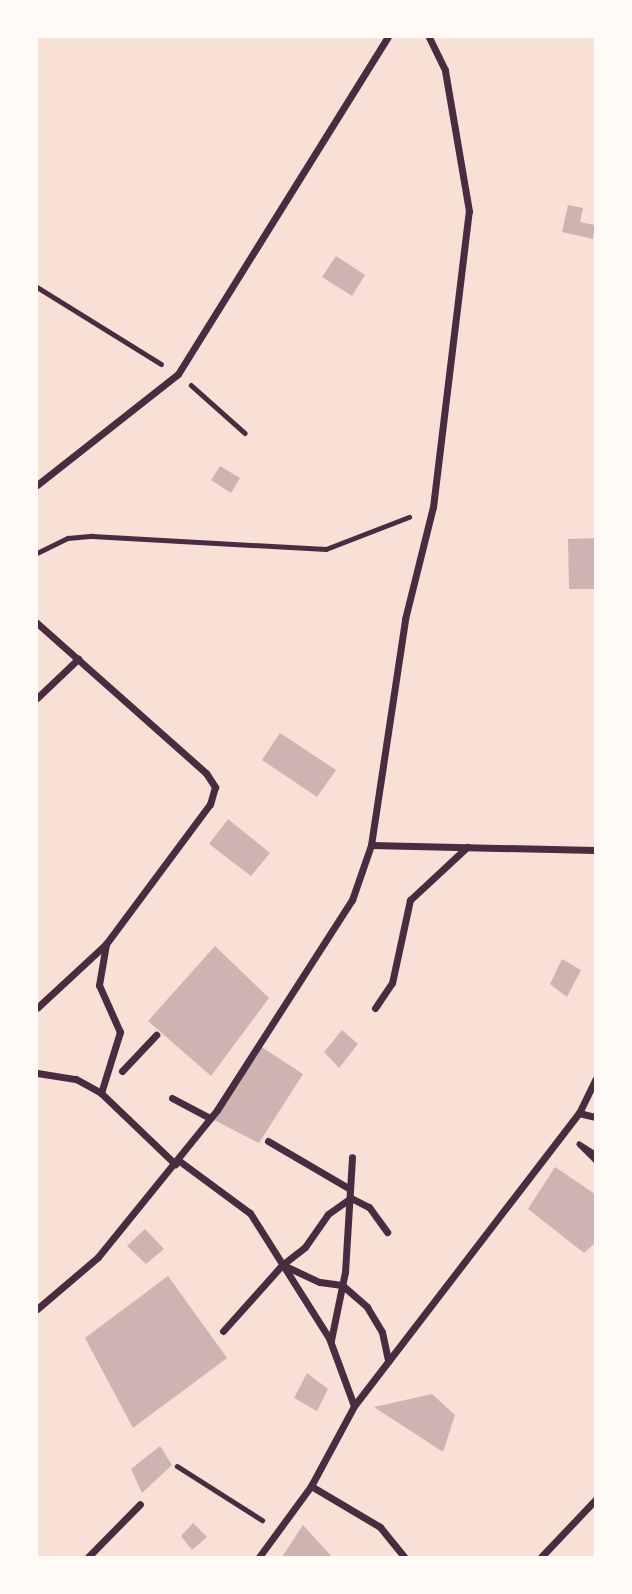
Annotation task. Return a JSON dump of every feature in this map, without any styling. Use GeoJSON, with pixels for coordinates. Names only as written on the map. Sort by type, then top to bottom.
{"type":"FeatureCollection","features":[{"type":"Feature","properties":{"kind":"street"},"geometry":{"type":"LineString","coordinates":[[37,485],[178,374],[388,37]]}},
{"type":"Feature","properties":{"kind":"street"},"geometry":{"type":"LineString","coordinates":[[37,1309],[98,1256],[177,1162],[210,1118],[352,900],[371,845],[405,619],[433,507],[469,211],[445,70],[429,37]]}},
{"type":"Feature","properties":{"kind":"street"},"geometry":{"type":"LineString","coordinates":[[37,623],[206,773],[215,787],[210,804],[106,943],[37,1008]]}},
{"type":"Feature","properties":{"kind":"street"},"geometry":{"type":"LineString","coordinates":[[37,698],[78,659]]}},
{"type":"Feature","properties":{"kind":"street"},"geometry":{"type":"LineString","coordinates":[[371,845],[595,850]]}},
{"type":"Feature","properties":{"kind":"street"},"geometry":{"type":"LineString","coordinates":[[375,1009],[392,983],[410,900],[468,847]]}},
{"type":"Feature","properties":{"kind":"street"},"geometry":{"type":"LineString","coordinates":[[101,1093],[120,1032],[99,985],[106,943]]}},
{"type":"Feature","properties":{"kind":"street"},"geometry":{"type":"LineString","coordinates":[[110,1065],[124,1072],[156,1035]]}},
{"type":"Feature","properties":{"kind":"street"},"geometry":{"type":"LineString","coordinates":[[37,1073],[76,1079],[101,1093],[177,1162],[250,1213],[330,1343],[354,1406]]}},
{"type":"Feature","properties":{"kind":"street"},"geometry":{"type":"LineString","coordinates":[[259,1557],[311,1486],[354,1406],[579,1113],[595,1080]]}},
{"type":"Feature","properties":{"kind":"street"},"geometry":{"type":"LineString","coordinates":[[172,1098],[210,1118]]}},
{"type":"Feature","properties":{"kind":"street"},"geometry":{"type":"LineString","coordinates":[[579,1113],[595,1117]]}},
{"type":"Feature","properties":{"kind":"street"},"geometry":{"type":"LineString","coordinates":[[268,1141],[350,1189]]}},
{"type":"Feature","properties":{"kind":"street"},"geometry":{"type":"LineString","coordinates":[[330,1343],[342,1285],[352,1198],[352,1157]]}},
{"type":"Feature","properties":{"kind":"street"},"geometry":{"type":"LineString","coordinates":[[223,1331],[282,1265],[305,1247],[328,1214],[352,1198]]}},
{"type":"Feature","properties":{"kind":"street"},"geometry":{"type":"LineString","coordinates":[[352,1198],[369,1206],[387,1232]]}},
{"type":"Feature","properties":{"kind":"street"},"geometry":{"type":"LineString","coordinates":[[282,1265],[320,1282],[342,1285],[368,1307],[382,1332],[388,1362]]}},
{"type":"Feature","properties":{"kind":"street"},"geometry":{"type":"LineString","coordinates":[[311,1486],[380,1527],[404,1557]]}},
{"type":"Feature","properties":{"kind":"street"},"geometry":{"type":"LineString","coordinates":[[541,1557],[595,1500]]}},
{"type":"Feature","properties":{"kind":"street"},"geometry":{"type":"LineString","coordinates":[[88,1557],[140,1504]]}},
{"type":"Feature","properties":{"kind":"path"},"geometry":{"type":"LineString","coordinates":[[37,287],[178,374],[245,433]]}},
{"type":"Feature","properties":{"kind":"path"},"geometry":{"type":"LineString","coordinates":[[37,553],[68,538],[92,536],[326,549],[433,507]]}},
{"type":"Feature","properties":{"kind":"path"},"geometry":{"type":"LineString","coordinates":[[595,1154],[579,1144],[595,1160]]}},
{"type":"Feature","properties":{"kind":"path"},"geometry":{"type":"LineString","coordinates":[[177,1466],[278,1530]]}},
{"type":"Feature","properties":{"kind":"building"},"geometry":{"type":"Polygon","coordinates":[[[568,205],[583,208],[580,222],[595,225],[593,239],[562,232],[568,205]]]}},
{"type":"Feature","properties":{"kind":"building"},"geometry":{"type":"Polygon","coordinates":[[[336,256],[365,275],[352,296],[322,277],[336,256]]]}},
{"type":"Feature","properties":{"kind":"building"},"geometry":{"type":"Polygon","coordinates":[[[220,466],[240,478],[231,493],[211,480],[220,466]]]}},
{"type":"Feature","properties":{"kind":"building"},"geometry":{"type":"Polygon","coordinates":[[[595,538],[595,589],[569,589],[568,539],[595,538]]]}},
{"type":"Feature","properties":{"kind":"building"},"geometry":{"type":"Polygon","coordinates":[[[280,733],[336,770],[317,797],[262,760],[280,733]]]}},
{"type":"Feature","properties":{"kind":"building"},"geometry":{"type":"Polygon","coordinates":[[[228,819],[270,853],[251,876],[209,844],[228,819]]]}},
{"type":"Feature","properties":{"kind":"building"},"geometry":{"type":"Polygon","coordinates":[[[215,946],[269,998],[211,1076],[148,1021],[215,946]]]}},
{"type":"Feature","properties":{"kind":"building"},"geometry":{"type":"Polygon","coordinates":[[[562,959],[581,970],[567,997],[550,984],[562,959]]]}},
{"type":"Feature","properties":{"kind":"building"},"geometry":{"type":"Polygon","coordinates":[[[342,1030],[358,1044],[339,1068],[324,1052],[342,1030]]]}},
{"type":"Feature","properties":{"kind":"building"},"geometry":{"type":"Polygon","coordinates":[[[260,1046],[303,1074],[259,1143],[212,1119],[260,1046]]]}},
{"type":"Feature","properties":{"kind":"building"},"geometry":{"type":"Polygon","coordinates":[[[555,1167],[595,1194],[595,1243],[584,1253],[528,1209],[555,1167]]]}},
{"type":"Feature","properties":{"kind":"building"},"geometry":{"type":"Polygon","coordinates":[[[145,1229],[164,1249],[146,1264],[127,1246],[145,1229]]]}},
{"type":"Feature","properties":{"kind":"building"},"geometry":{"type":"Polygon","coordinates":[[[168,1276],[227,1358],[133,1428],[85,1338],[168,1276]]]}},
{"type":"Feature","properties":{"kind":"building"},"geometry":{"type":"Polygon","coordinates":[[[307,1373],[328,1389],[317,1411],[294,1398],[307,1373]]]}},
{"type":"Feature","properties":{"kind":"building"},"geometry":{"type":"Polygon","coordinates":[[[432,1394],[455,1415],[443,1452],[374,1407],[432,1394]]]}},
{"type":"Feature","properties":{"kind":"building"},"geometry":{"type":"Polygon","coordinates":[[[160,1446],[172,1465],[142,1493],[131,1469],[160,1446]]]}},
{"type":"Feature","properties":{"kind":"building"},"geometry":{"type":"Polygon","coordinates":[[[193,1523],[207,1537],[192,1550],[181,1536],[193,1523]]]}},
{"type":"Feature","properties":{"kind":"building"},"geometry":{"type":"Polygon","coordinates":[[[303,1525],[332,1557],[282,1557],[303,1525]]]}}]}
